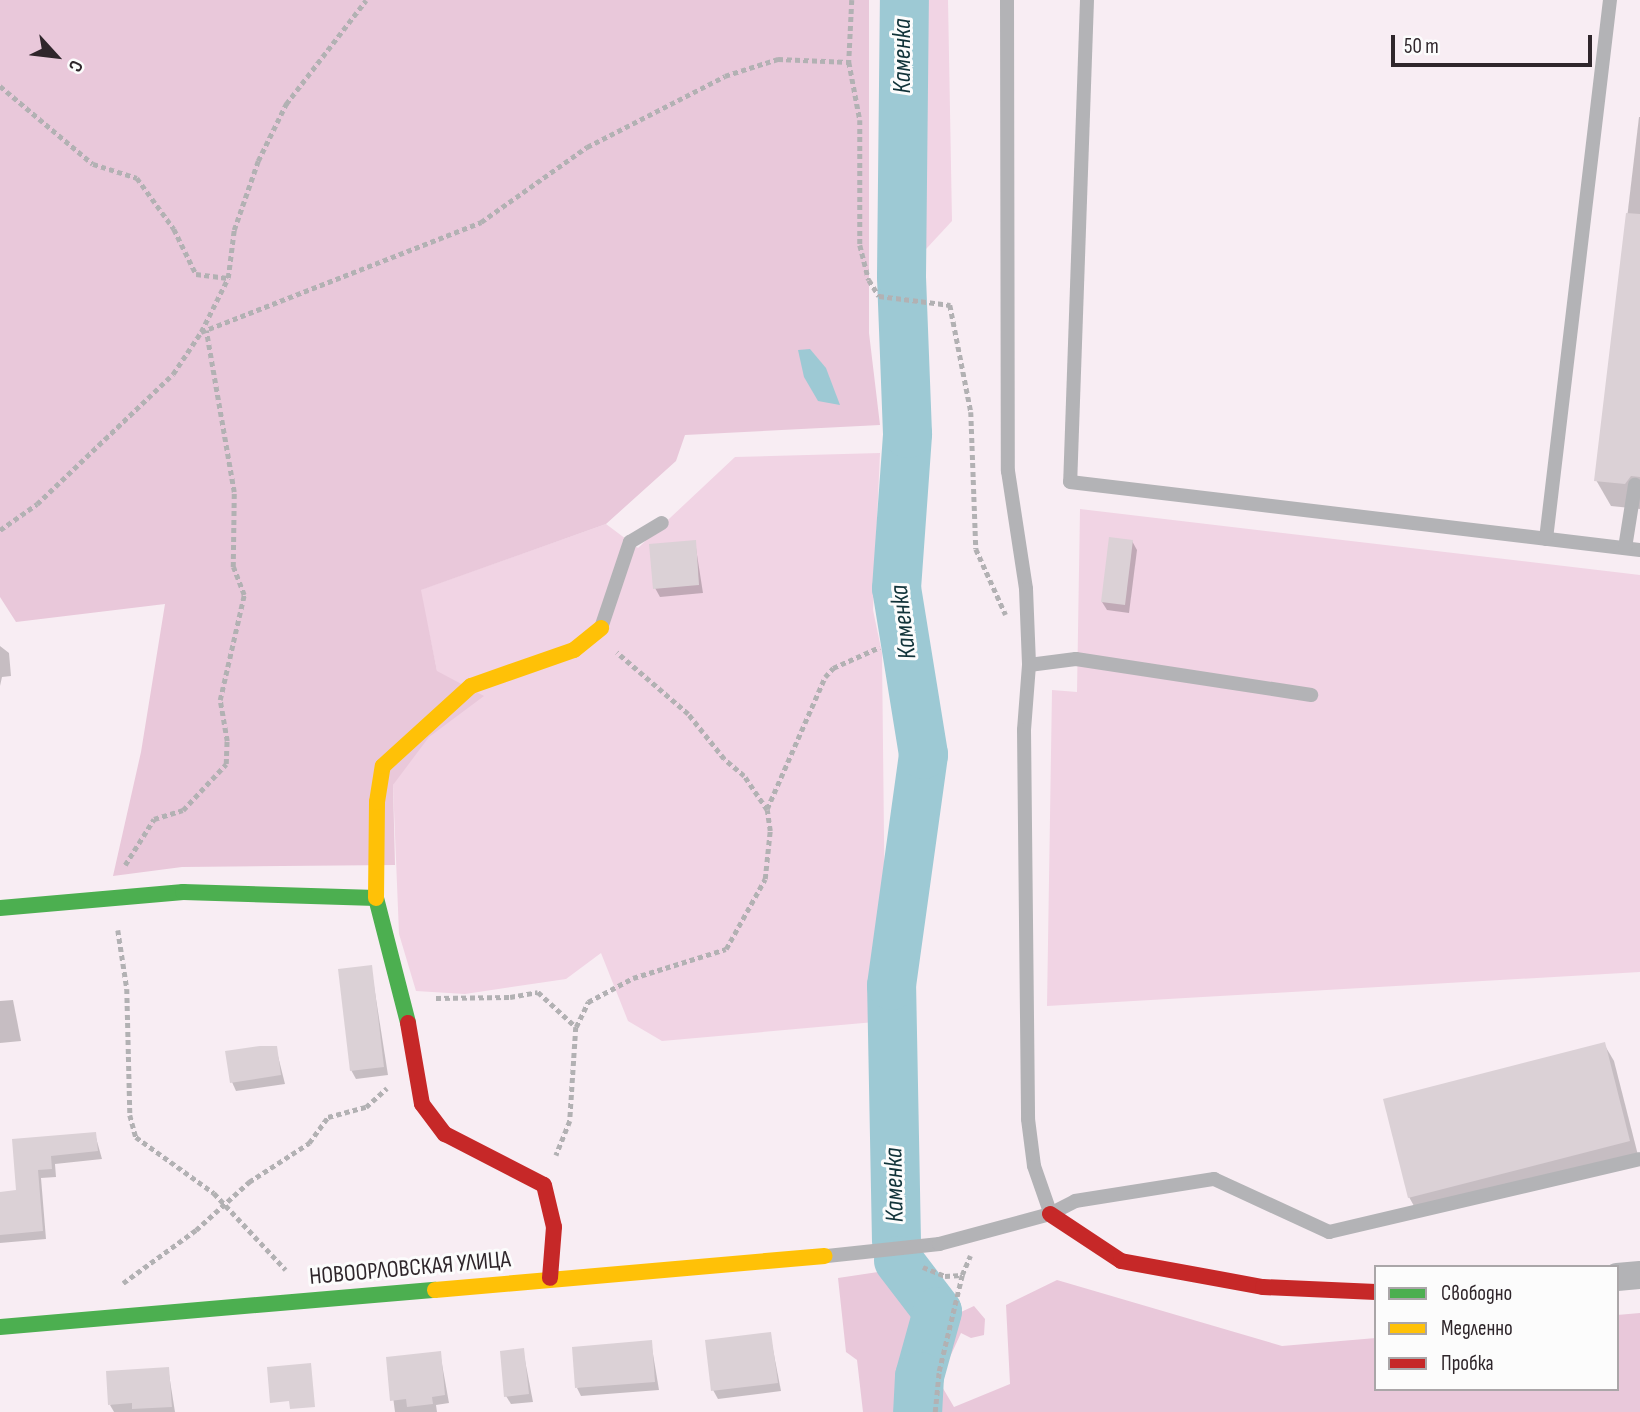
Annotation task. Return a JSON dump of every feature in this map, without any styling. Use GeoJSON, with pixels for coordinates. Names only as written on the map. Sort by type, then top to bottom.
{"type":"FeatureCollection","features":[{"type":"Feature","properties":{"kind":"street"},"geometry":{"type":"LineString","coordinates":[[383,766],[471,686]]}},
{"type":"Feature","properties":{"kind":"street"},"geometry":{"type":"LineString","coordinates":[[0,908],[183,892],[376,898],[403,998],[422,1104],[445,1134],[544,1185],[554,1227],[550,1278]]}},
{"type":"Feature","properties":{"kind":"street"},"geometry":{"type":"LineString","coordinates":[[1050,1214],[1121,1261],[1163,1271],[1263,1287],[1374,1292]]}},
{"type":"Feature","properties":{"kind":"street","name":"НОВООРЛОВСКАЯ УЛИЦА"},"geometry":{"type":"LineString","coordinates":[[0,1327],[825,1256]]}},
{"type":"Feature","properties":{"kind":"street"},"geometry":{"type":"LineString","coordinates":[[1619,1277],[1640,1275]]}},
{"type":"Feature","properties":{"kind":"lane"},"geometry":{"type":"LineString","coordinates":[[1007,0],[1008,471],[1026,589],[1029,664],[1024,730],[1028,1119],[1034,1166],[1050,1214]]}},
{"type":"Feature","properties":{"kind":"lane"},"geometry":{"type":"LineString","coordinates":[[1087,0],[1070,482],[1632,549],[1635,485]]}},
{"type":"Feature","properties":{"kind":"lane"},"geometry":{"type":"LineString","coordinates":[[1546,539],[1609,0]]}},
{"type":"Feature","properties":{"kind":"lane"},"geometry":{"type":"LineString","coordinates":[[471,686],[574,650],[601,628],[630,542],[662,523]]}},
{"type":"Feature","properties":{"kind":"lane"},"geometry":{"type":"LineString","coordinates":[[1029,664],[1076,659],[1311,695]]}},
{"type":"Feature","properties":{"kind":"lane"},"geometry":{"type":"LineString","coordinates":[[376,898],[377,802],[383,766]]}},
{"type":"Feature","properties":{"kind":"lane"},"geometry":{"type":"LineString","coordinates":[[825,1256],[939,1244],[1050,1214],[1075,1201],[1214,1179],[1329,1232],[1640,1159]]}},
{"type":"Feature","properties":{"kind":"path"},"geometry":{"type":"LineString","coordinates":[[0,530],[37,504],[173,374],[204,331],[228,278],[234,230],[258,160],[286,104],[366,0]]}},
{"type":"Feature","properties":{"kind":"path"},"geometry":{"type":"LineString","coordinates":[[852,0],[849,62],[860,120],[860,245],[869,280],[879,296],[950,304],[971,412],[976,549],[1008,618]]}},
{"type":"Feature","properties":{"kind":"path"},"geometry":{"type":"LineString","coordinates":[[204,331],[481,222],[587,147],[725,76],[778,59],[849,62]]}},
{"type":"Feature","properties":{"kind":"path"},"geometry":{"type":"LineString","coordinates":[[0,86],[93,164],[137,178],[174,229],[196,274],[228,278]]}},
{"type":"Feature","properties":{"kind":"path"},"geometry":{"type":"LineString","coordinates":[[100,898],[146,838],[154,819],[183,810],[226,764],[227,741],[220,700],[244,595],[233,567],[234,492],[204,331]]}},
{"type":"Feature","properties":{"kind":"path"},"geometry":{"type":"LineString","coordinates":[[544,1185],[570,1121],[576,1027],[588,1002],[633,978],[726,949],[765,878],[770,831],[767,810],[744,776],[724,760],[688,714],[614,651],[601,628]]}},
{"type":"Feature","properties":{"kind":"path"},"geometry":{"type":"LineString","coordinates":[[767,810],[825,677],[833,668],[880,647]]}},
{"type":"Feature","properties":{"kind":"path"},"geometry":{"type":"LineString","coordinates":[[117,897],[127,989],[130,1115],[136,1138],[190,1172],[225,1203],[310,1300]]}},
{"type":"Feature","properties":{"kind":"path"},"geometry":{"type":"LineString","coordinates":[[403,998],[510,997],[538,992],[576,1027]]}},
{"type":"Feature","properties":{"kind":"path"},"geometry":{"type":"LineString","coordinates":[[99,1318],[107,1296],[225,1203],[309,1143],[328,1117],[366,1107],[403,1076],[414,1056]]}},
{"type":"Feature","properties":{"kind":"path"},"geometry":{"type":"LineString","coordinates":[[935,1412],[948,1328],[962,1275]]}},
{"type":"Feature","properties":{"kind":"shaded area"},"geometry":{"type":"Polygon","coordinates":[[[0,0],[869,0],[869,333],[880,425],[685,435],[676,461],[606,524],[421,590],[437,671],[484,696],[429,737],[393,785],[395,865],[182,867],[113,876],[141,752],[165,604],[16,622],[0,597],[0,0]]]}},
{"type":"Feature","properties":{"kind":"shaded area"},"geometry":{"type":"Polygon","coordinates":[[[904,0],[948,0],[952,221],[901,276],[904,0]]]}},
{"type":"Feature","properties":{"kind":"shaded area"},"geometry":{"type":"Polygon","coordinates":[[[880,453],[873,610],[882,653],[886,1021],[662,1041],[628,1021],[601,953],[566,979],[465,994],[416,991],[399,934],[393,785],[437,671],[420,590],[606,524],[638,548],[735,457],[880,453]]]}},
{"type":"Feature","properties":{"kind":"shaded area"},"geometry":{"type":"Polygon","coordinates":[[[1080,509],[1640,575],[1640,972],[1047,1006],[1052,690],[1077,692],[1080,509]]]}},
{"type":"Feature","properties":{"kind":"shaded area"},"geometry":{"type":"Polygon","coordinates":[[[878,1272],[902,1278],[916,1292],[946,1284],[961,1312],[974,1306],[985,1319],[984,1335],[971,1338],[961,1333],[949,1359],[934,1373],[954,1407],[1010,1384],[1006,1305],[1057,1280],[1282,1346],[1374,1338],[1374,1391],[1619,1391],[1619,1315],[1640,1313],[1640,1412],[863,1412],[857,1360],[846,1352],[838,1278],[878,1272]]]}},
{"type":"Feature","properties":{"kind":"water"},"geometry":{"type":"Polygon","coordinates":[[[810,349],[826,368],[840,405],[818,401],[804,377],[798,350],[810,349]]]}},
{"type":"Feature","properties":{"kind":"building"},"geometry":{"type":"Polygon","coordinates":[[[1626,213],[1640,214],[1640,477],[1631,476],[1625,484],[1594,481],[1626,213]]]}},
{"type":"Feature","properties":{"kind":"building"},"geometry":{"type":"Polygon","coordinates":[[[1109,537],[1133,540],[1125,605],[1101,602],[1109,537]]]}},
{"type":"Feature","properties":{"kind":"building"},"geometry":{"type":"Polygon","coordinates":[[[696,540],[699,585],[653,589],[649,544],[696,540]]]}},
{"type":"Feature","properties":{"kind":"building"},"geometry":{"type":"Polygon","coordinates":[[[372,965],[384,1067],[350,1071],[338,969],[372,965]]]}},
{"type":"Feature","properties":{"kind":"building"},"geometry":{"type":"Polygon","coordinates":[[[1605,1042],[1630,1141],[1408,1198],[1383,1099],[1605,1042]]]}},
{"type":"Feature","properties":{"kind":"building"},"geometry":{"type":"Polygon","coordinates":[[[277,1046],[281,1075],[230,1083],[225,1051],[277,1046]]]}},
{"type":"Feature","properties":{"kind":"building"},"geometry":{"type":"Polygon","coordinates":[[[96,1132],[98,1151],[51,1156],[52,1169],[38,1170],[43,1231],[0,1235],[0,1192],[16,1190],[12,1139],[96,1132]]]}},
{"type":"Feature","properties":{"kind":"building"},"geometry":{"type":"Polygon","coordinates":[[[771,1332],[778,1383],[711,1391],[705,1340],[771,1332]]]}},
{"type":"Feature","properties":{"kind":"building"},"geometry":{"type":"Polygon","coordinates":[[[652,1340],[655,1382],[575,1388],[572,1347],[652,1340]]]}},
{"type":"Feature","properties":{"kind":"building"},"geometry":{"type":"Polygon","coordinates":[[[524,1348],[529,1394],[504,1397],[500,1351],[524,1348]]]}},
{"type":"Feature","properties":{"kind":"building"},"geometry":{"type":"Polygon","coordinates":[[[441,1351],[445,1395],[432,1397],[433,1404],[407,1407],[406,1399],[390,1401],[386,1357],[441,1351]]]}},
{"type":"Feature","properties":{"kind":"building"},"geometry":{"type":"Polygon","coordinates":[[[311,1363],[315,1407],[290,1409],[289,1401],[270,1403],[267,1367],[311,1363]]]}},
{"type":"Feature","properties":{"kind":"building"},"geometry":{"type":"Polygon","coordinates":[[[169,1367],[172,1407],[132,1409],[132,1403],[108,1405],[106,1371],[169,1367]]]}},
{"type":"Feature","properties":{"kind":"waterway","name":"Каменка"},"geometry":{"type":"LineString","coordinates":[[896,1241],[891,985],[923,754],[896,588],[907,433],[901,276],[904,0]]}},
{"type":"Feature","properties":{"kind":"waterway","name":"Каменка"},"geometry":{"type":"LineString","coordinates":[[898,1260],[937,1311],[919,1376],[917,1412]]}},
{"type":"Feature","properties":{"kind":"traffic: fast"},"geometry":{"type":"LineString","coordinates":[[0,908],[183,892],[376,898],[408,1023]]}},
{"type":"Feature","properties":{"kind":"traffic: fast"},"geometry":{"type":"LineString","coordinates":[[0,1327],[435,1290]]}},
{"type":"Feature","properties":{"kind":"traffic: slow"},"geometry":{"type":"LineString","coordinates":[[376,898],[377,802],[383,766],[471,686],[574,650],[601,628]]}},
{"type":"Feature","properties":{"kind":"traffic: slow"},"geometry":{"type":"LineString","coordinates":[[435,1290],[825,1256]]}},
{"type":"Feature","properties":{"kind":"traffic: jam"},"geometry":{"type":"LineString","coordinates":[[408,1023],[422,1104],[445,1134],[544,1185],[554,1227],[550,1278]]}},
{"type":"Feature","properties":{"kind":"traffic: jam"},"geometry":{"type":"LineString","coordinates":[[1050,1214],[1121,1261],[1263,1287],[1374,1292]]}}]}
